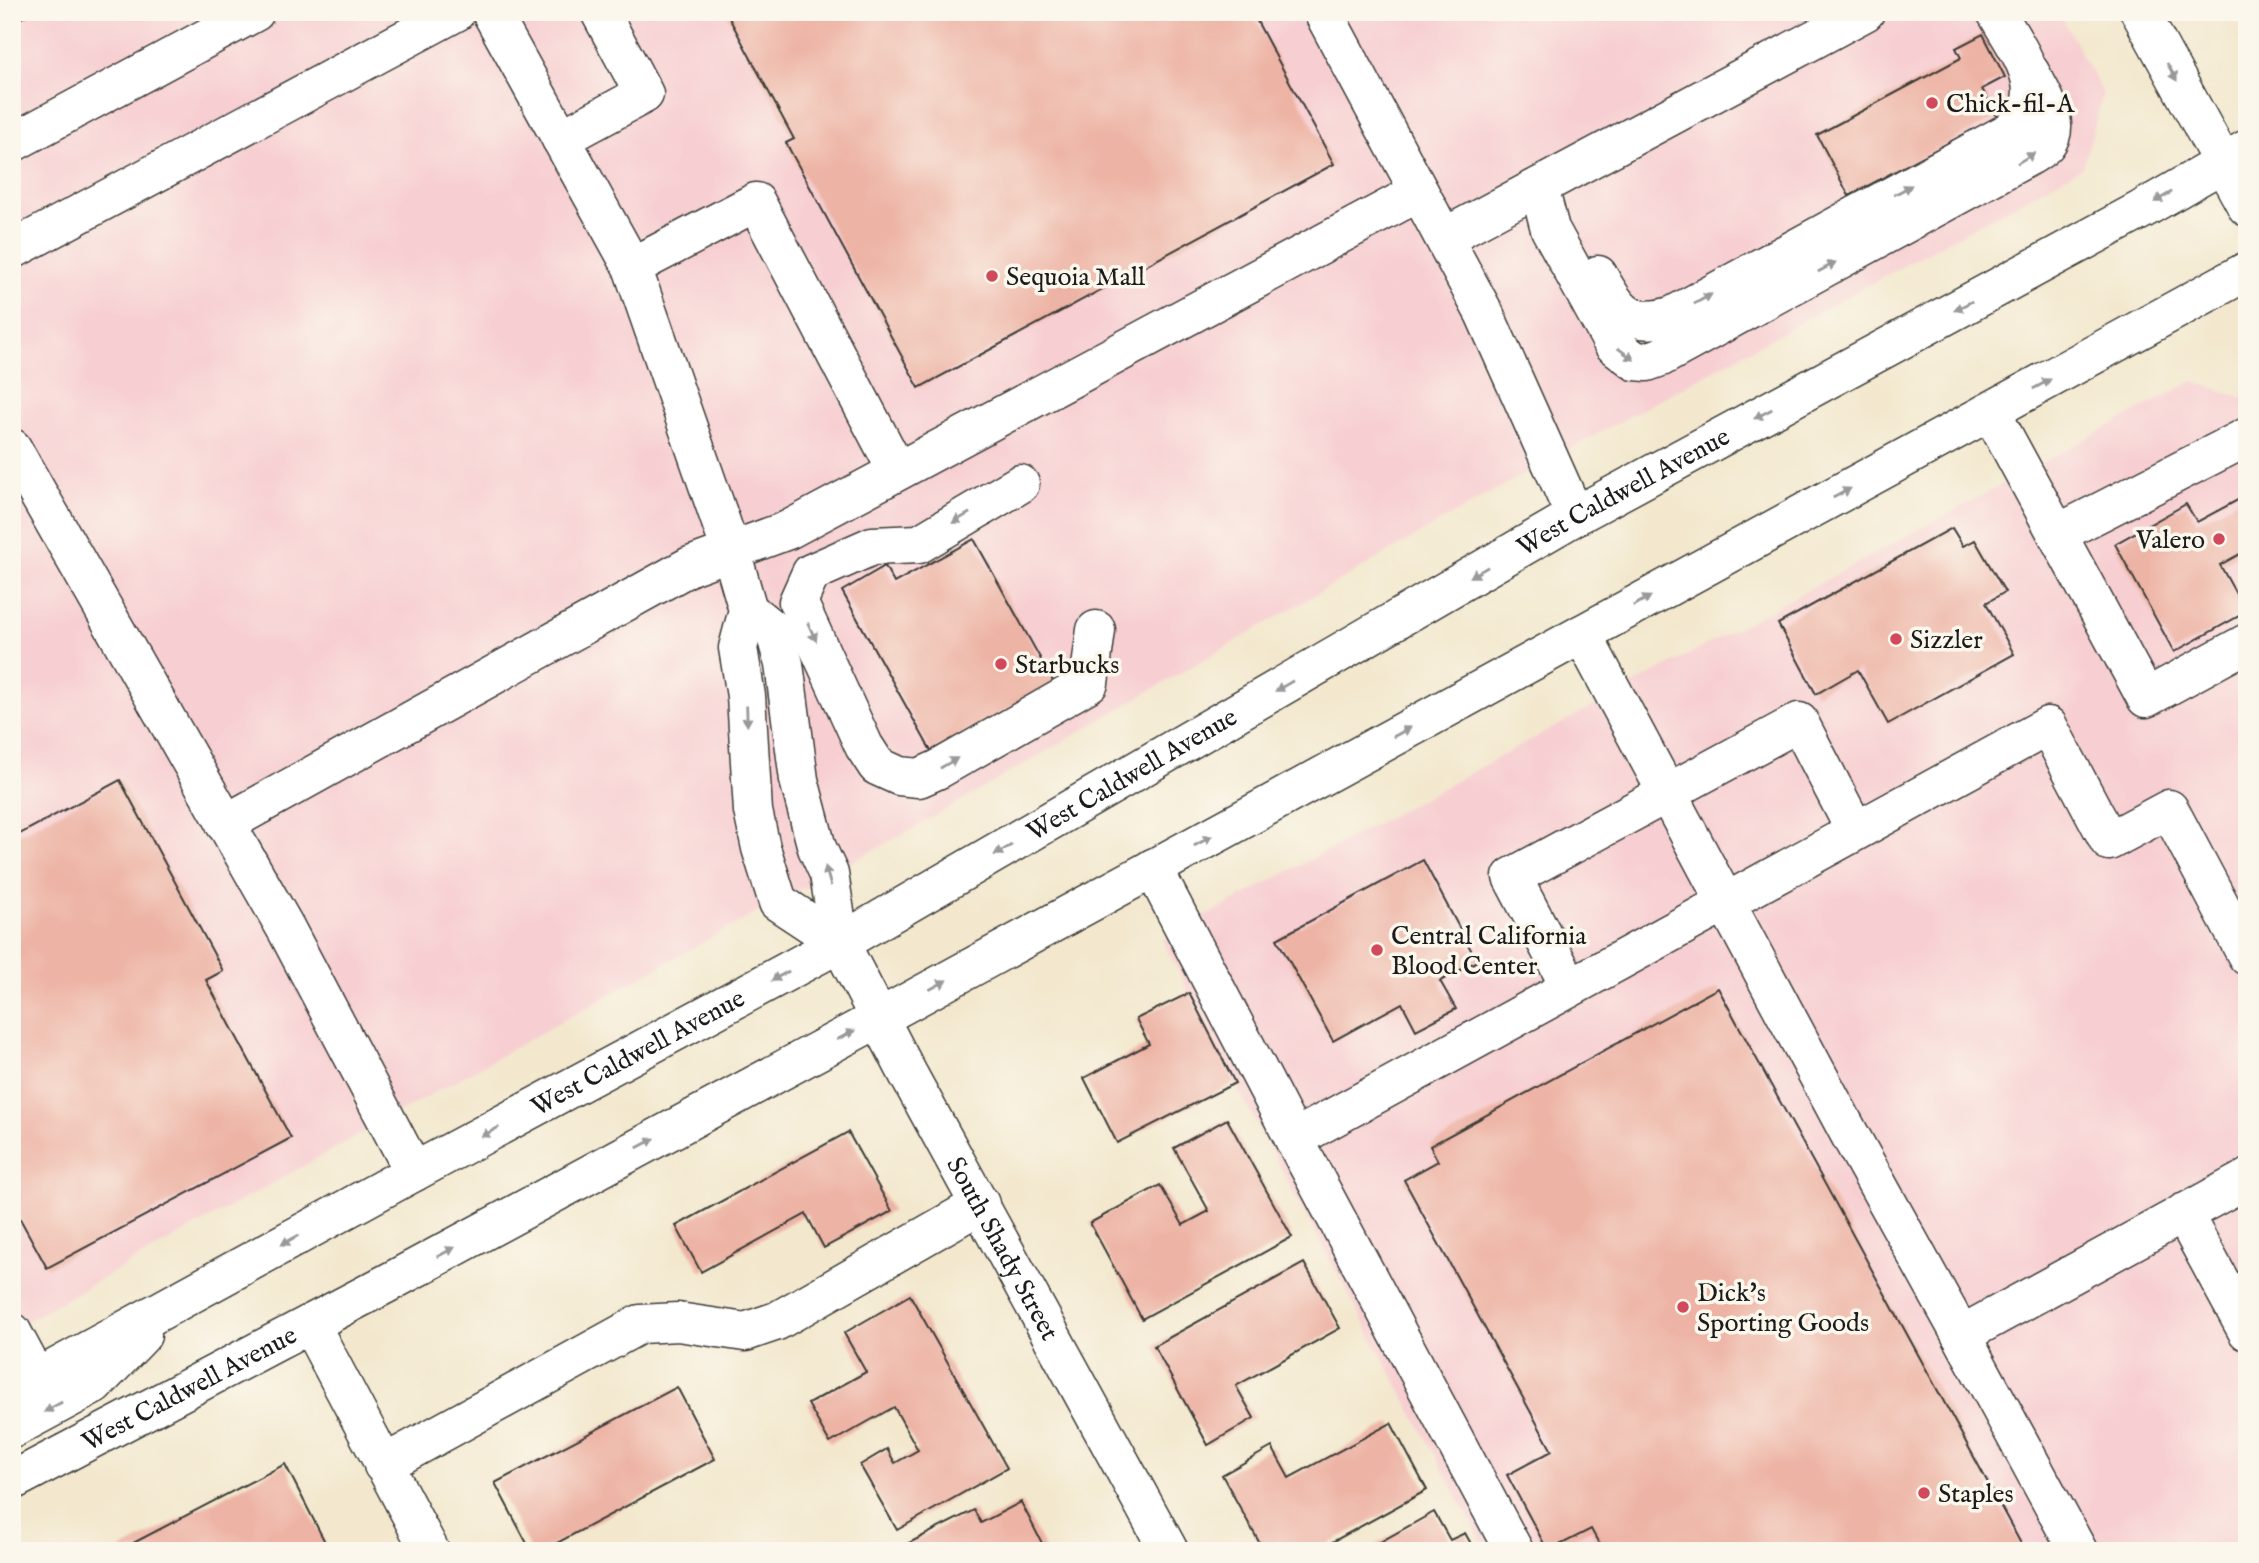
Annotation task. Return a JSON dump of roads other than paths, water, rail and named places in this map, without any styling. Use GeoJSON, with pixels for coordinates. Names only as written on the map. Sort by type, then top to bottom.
{"type":"FeatureCollection","features":[{"type":"Feature","properties":{"kind":"main road"},"geometry":{"type":"LineString","coordinates":[[12,143],[255,12]]}},
{"type":"Feature","properties":{"kind":"main road"},"geometry":{"type":"LineString","coordinates":[[12,250],[456,12]]}},
{"type":"Feature","properties":{"kind":"main road"},"geometry":{"type":"LineString","coordinates":[[491,12],[632,267],[731,551],[748,610],[738,648],[746,696],[754,811],[761,848],[778,902],[840,943]]}},
{"type":"Feature","properties":{"kind":"main road"},"geometry":{"type":"LineString","coordinates":[[561,139],[644,94],[600,12]]}},
{"type":"Feature","properties":{"kind":"main road"},"geometry":{"type":"LineString","coordinates":[[1323,12],[1484,313],[1575,516]]}},
{"type":"Feature","properties":{"kind":"main road"},"geometry":{"type":"LineString","coordinates":[[1445,237],[1865,12]]}},
{"type":"Feature","properties":{"kind":"main road"},"geometry":{"type":"LineString","coordinates":[[1539,187],[1568,218],[1614,304],[1623,313],[1638,320],[1655,321],[1674,315],[2010,132],[2021,123],[2030,110],[2030,72],[1996,12]]}},
{"type":"Feature","properties":{"kind":"main road"},"geometry":{"type":"LineString","coordinates":[[2140,12],[2235,156],[2247,207]]}},
{"type":"Feature","properties":{"kind":"main road","name":"West Caldwell Avenue"},"geometry":{"type":"LineString","coordinates":[[25,1386],[414,1172],[840,943],[1575,516],[2141,210],[2235,156]]}},
{"type":"Feature","properties":{"kind":"main road"},"geometry":{"type":"LineString","coordinates":[[225,824],[640,592],[690,566],[788,530],[1419,192]]}},
{"type":"Feature","properties":{"kind":"main road"},"geometry":{"type":"LineString","coordinates":[[632,267],[756,202],[897,471]]}},
{"type":"Feature","properties":{"kind":"main road","name":"West Caldwell Avenue"},"geometry":{"type":"LineString","coordinates":[[12,1481],[879,1018],[2247,271]]}},
{"type":"Feature","properties":{"kind":"main road"},"geometry":{"type":"LineString","coordinates":[[1991,412],[2146,698],[2247,643]]}},
{"type":"Feature","properties":{"kind":"main road"},"geometry":{"type":"LineString","coordinates":[[2057,534],[2247,437]]}},
{"type":"Feature","properties":{"kind":"main road"},"geometry":{"type":"LineString","coordinates":[[12,448],[306,966],[414,1172]]}},
{"type":"Feature","properties":{"kind":"main road"},"geometry":{"type":"LineString","coordinates":[[1020,484],[919,544],[872,545],[811,573],[798,602],[864,746],[877,766],[898,776],[919,778],[939,769],[1089,683],[1096,629]]}},
{"type":"Feature","properties":{"kind":"main road"},"geometry":{"type":"LineString","coordinates":[[748,610],[775,632],[784,664],[799,780],[817,848],[830,874],[840,943]]}},
{"type":"Feature","properties":{"kind":"main road"},"geometry":{"type":"LineString","coordinates":[[1582,634],[1724,902],[2078,1551]]}},
{"type":"Feature","properties":{"kind":"main road"},"geometry":{"type":"LineString","coordinates":[[1570,986],[1512,877],[1799,722],[1855,830]]}},
{"type":"Feature","properties":{"kind":"main road"},"geometry":{"type":"LineString","coordinates":[[1294,1139],[2048,726],[2109,841],[2169,809],[2247,956]]}},
{"type":"Feature","properties":{"kind":"main road"},"geometry":{"type":"LineString","coordinates":[[1153,868],[1514,1551]]}},
{"type":"Feature","properties":{"kind":"main road","name":"South Shady Street"},"geometry":{"type":"LineString","coordinates":[[840,943],[1169,1551]]}},
{"type":"Feature","properties":{"kind":"main road"},"geometry":{"type":"LineString","coordinates":[[1961,1335],[2247,1179]]}},
{"type":"Feature","properties":{"kind":"main road"},"geometry":{"type":"LineString","coordinates":[[383,1465],[640,1324],[678,1322],[745,1332],[766,1325],[981,1204]]}},
{"type":"Feature","properties":{"kind":"main road"},"geometry":{"type":"LineString","coordinates":[[2183,1213],[2247,1331]]}},
{"type":"Feature","properties":{"kind":"main road"},"geometry":{"type":"LineString","coordinates":[[12,1429],[94,1384],[168,1307]]}},
{"type":"Feature","properties":{"kind":"main road"},"geometry":{"type":"LineString","coordinates":[[310,1324],[429,1551]]}},
{"type":"Feature","properties":{"kind":"main road"},"geometry":{"type":"LineString","coordinates":[[12,1332],[25,1386]]}},
{"type":"Feature","properties":{"kind":"place","name":"Chick-fil-A"},"geometry":{"type":"Point","coordinates":[1932,103]}},
{"type":"Feature","properties":{"kind":"place","name":"Sequoia Mall"},"geometry":{"type":"Point","coordinates":[992,276]}},
{"type":"Feature","properties":{"kind":"place","name":"Valero"},"geometry":{"type":"Point","coordinates":[2219,539]}},
{"type":"Feature","properties":{"kind":"place","name":"Sizzler"},"geometry":{"type":"Point","coordinates":[1896,639]}},
{"type":"Feature","properties":{"kind":"place","name":"Starbucks"},"geometry":{"type":"Point","coordinates":[1001,664]}},
{"type":"Feature","properties":{"kind":"place","name":"Central California Blood Center"},"geometry":{"type":"Point","coordinates":[1377,950]}},
{"type":"Feature","properties":{"kind":"place","name":"Dick's Sporting Goods"},"geometry":{"type":"Point","coordinates":[1683,1307]}},
{"type":"Feature","properties":{"kind":"place","name":"Staples"},"geometry":{"type":"Point","coordinates":[1924,1493]}}]}
